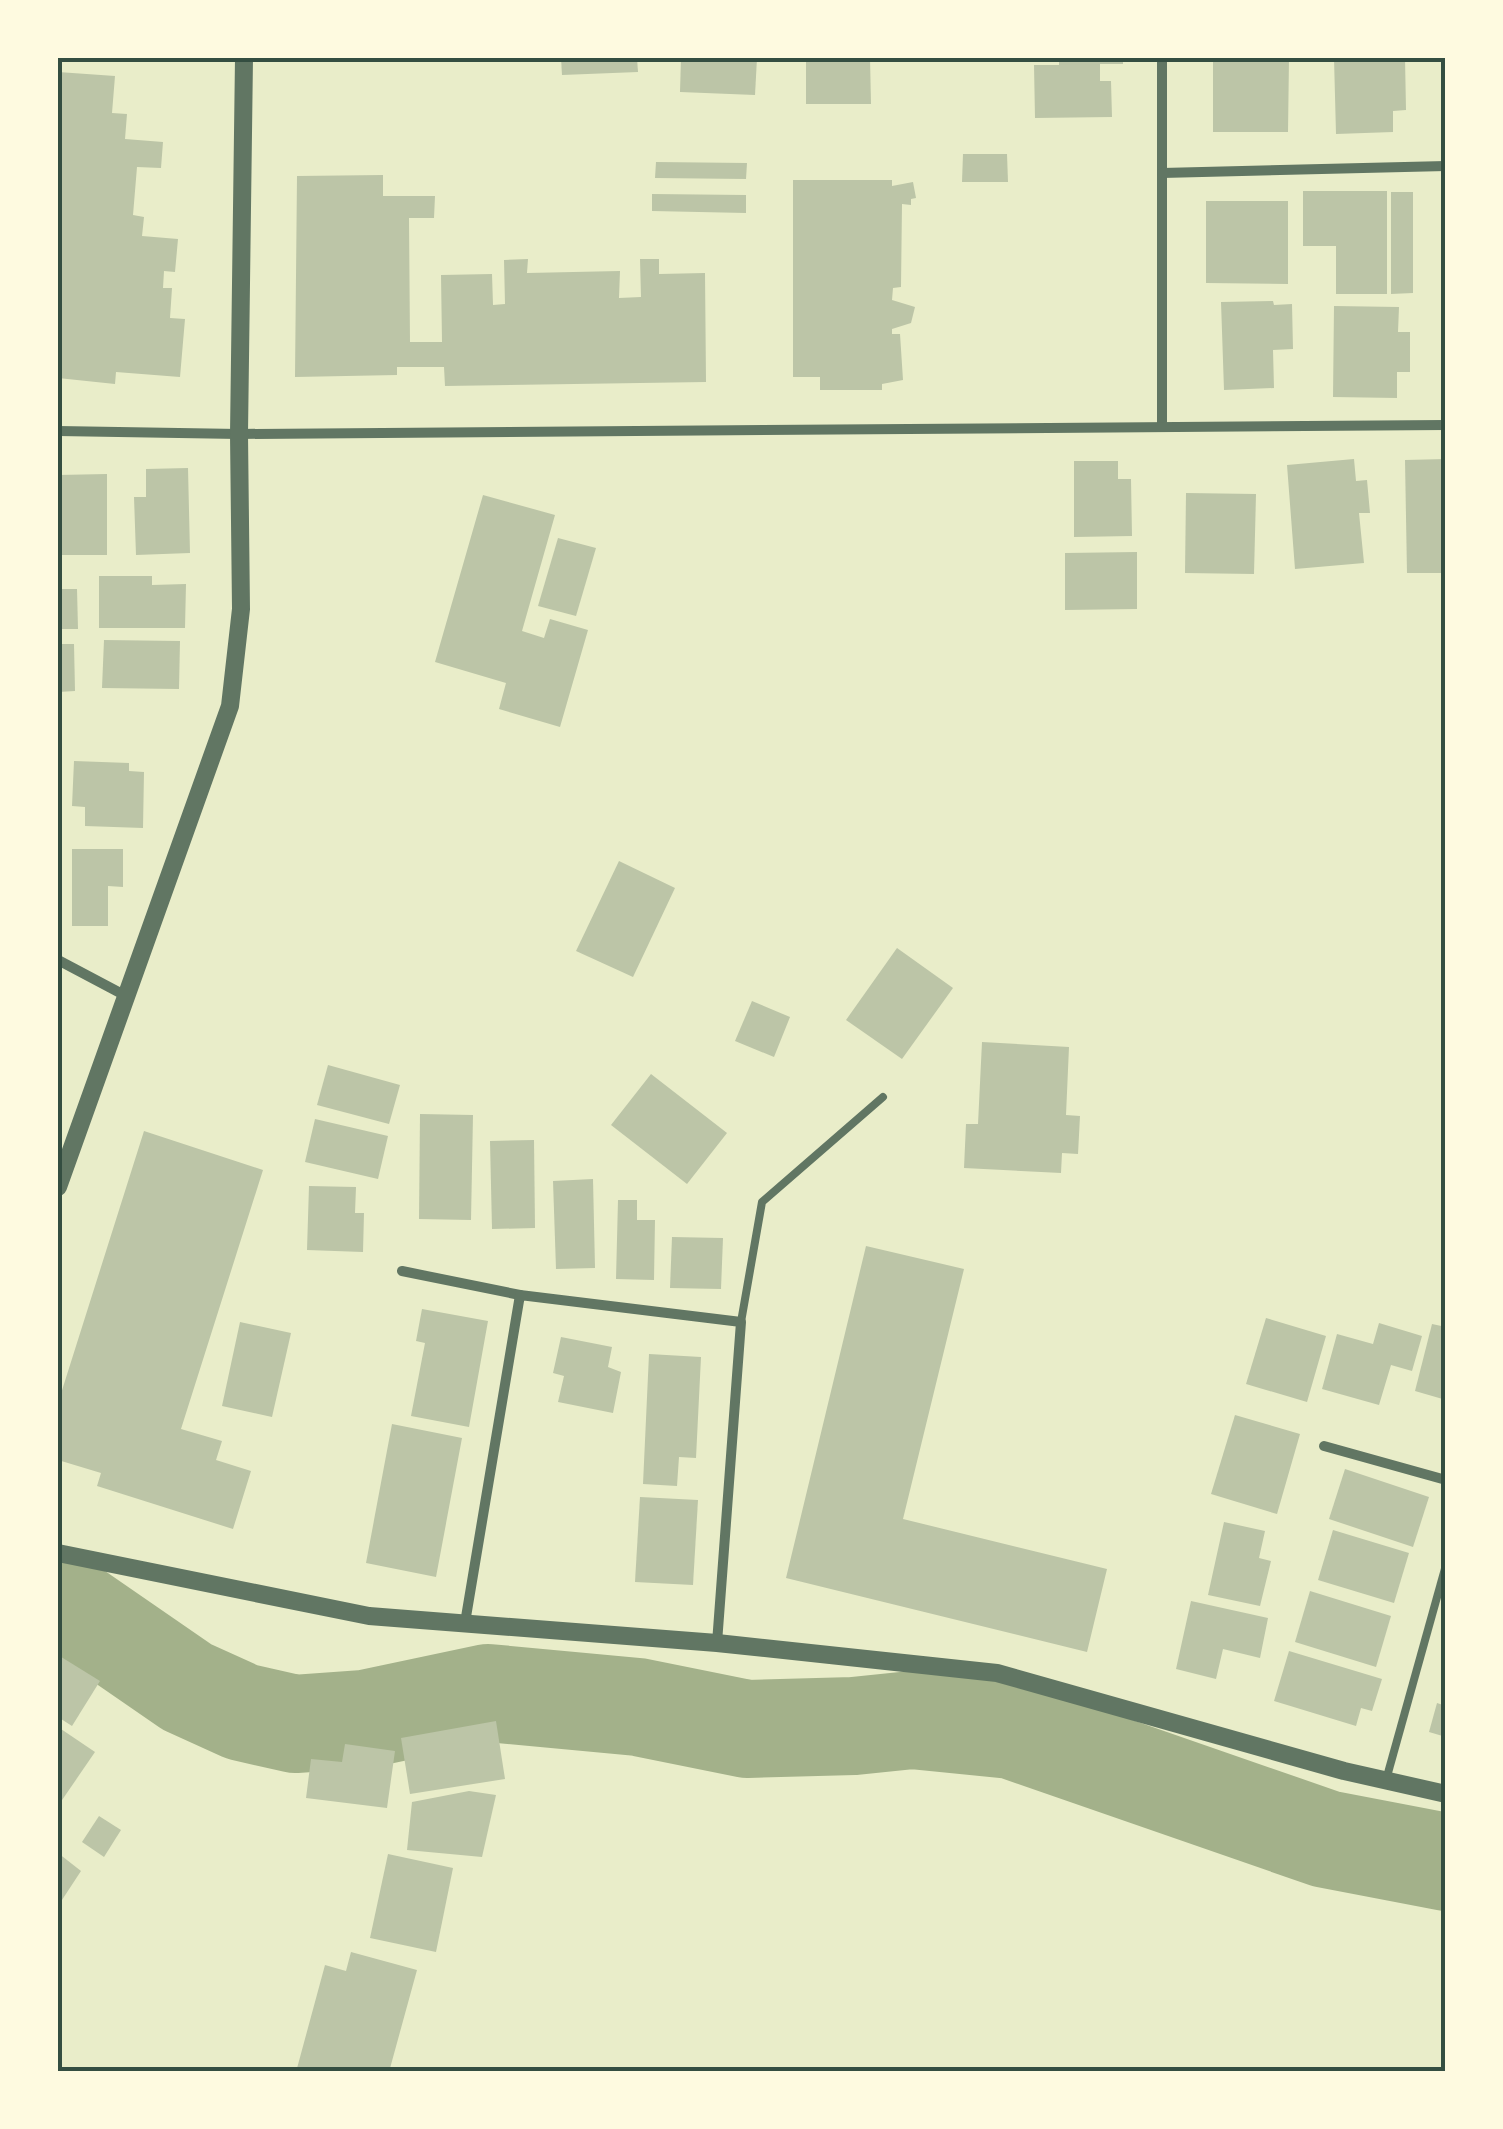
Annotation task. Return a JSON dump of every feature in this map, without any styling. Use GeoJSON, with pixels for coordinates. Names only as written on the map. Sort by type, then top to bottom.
{"type":"FeatureCollection","features":[{"type":"Feature","properties":{"kind":"street"},"geometry":{"type":"LineString","coordinates":[[58,1187],[230,706],[242,609],[239,434],[244,58]]}},
{"type":"Feature","properties":{"kind":"street"},"geometry":{"type":"LineString","coordinates":[[1162,58],[1162,426]]}},
{"type":"Feature","properties":{"kind":"street"},"geometry":{"type":"LineString","coordinates":[[1162,173],[1446,166]]}},
{"type":"Feature","properties":{"kind":"street"},"geometry":{"type":"LineString","coordinates":[[58,431],[239,434],[1446,424]]}},
{"type":"Feature","properties":{"kind":"street"},"geometry":{"type":"LineString","coordinates":[[58,960],[126,996]]}},
{"type":"Feature","properties":{"kind":"street"},"geometry":{"type":"LineString","coordinates":[[402,1270],[520,1295],[741,1322],[716,1643]]}},
{"type":"Feature","properties":{"kind":"street"},"geometry":{"type":"LineString","coordinates":[[464,1624],[520,1295]]}},
{"type":"Feature","properties":{"kind":"street"},"geometry":{"type":"LineString","coordinates":[[1324,1446],[1446,1480]]}},
{"type":"Feature","properties":{"kind":"street"},"geometry":{"type":"LineString","coordinates":[[58,1553],[370,1616],[716,1643],[997,1673],[1446,1794]]}},
{"type":"Feature","properties":{"kind":"lane"},"geometry":{"type":"LineString","coordinates":[[741,1322],[762,1202],[883,1097]]}},
{"type":"Feature","properties":{"kind":"lane"},"geometry":{"type":"LineString","coordinates":[[1386,1780],[1446,1565]]}},
{"type":"Feature","properties":{"kind":"building"},"geometry":{"type":"Polygon","coordinates":[[[561,58],[637,58],[638,72],[562,75],[561,58]]]}},
{"type":"Feature","properties":{"kind":"building"},"geometry":{"type":"Polygon","coordinates":[[[681,58],[757,58],[755,95],[680,92],[681,58]]]}},
{"type":"Feature","properties":{"kind":"building"},"geometry":{"type":"Polygon","coordinates":[[[806,58],[870,58],[871,104],[806,104],[806,58]]]}},
{"type":"Feature","properties":{"kind":"building"},"geometry":{"type":"Polygon","coordinates":[[[1059,58],[1123,58],[1123,64],[1100,64],[1100,81],[1111,81],[1112,117],[1035,118],[1034,65],[1059,65],[1059,58]]]}},
{"type":"Feature","properties":{"kind":"building"},"geometry":{"type":"Polygon","coordinates":[[[1232,58],[1289,58],[1288,132],[1213,132],[1213,62],[1232,62],[1232,58]]]}},
{"type":"Feature","properties":{"kind":"building"},"geometry":{"type":"Polygon","coordinates":[[[1334,58],[1405,58],[1406,110],[1393,111],[1393,132],[1336,134],[1334,58]]]}},
{"type":"Feature","properties":{"kind":"building"},"geometry":{"type":"Polygon","coordinates":[[[58,72],[115,76],[112,113],[127,114],[125,139],[163,142],[161,168],[137,167],[133,215],[144,217],[142,236],[178,239],[175,272],[164,271],[163,288],[172,288],[170,318],[185,319],[180,377],[116,372],[115,384],[58,378],[58,72]]]}},
{"type":"Feature","properties":{"kind":"building"},"geometry":{"type":"Polygon","coordinates":[[[963,154],[1007,154],[1008,182],[962,182],[963,154]]]}},
{"type":"Feature","properties":{"kind":"building"},"geometry":{"type":"Polygon","coordinates":[[[656,162],[747,163],[746,179],[655,178],[656,162]]]}},
{"type":"Feature","properties":{"kind":"building"},"geometry":{"type":"Polygon","coordinates":[[[383,175],[383,196],[435,196],[434,218],[409,218],[410,342],[442,342],[441,275],[492,274],[493,305],[505,304],[504,260],[528,259],[527,273],[620,271],[619,298],[641,297],[640,259],[659,259],[659,274],[705,273],[706,382],[445,386],[444,367],[397,367],[397,375],[295,377],[297,176],[383,175]]]}},
{"type":"Feature","properties":{"kind":"building"},"geometry":{"type":"Polygon","coordinates":[[[793,180],[892,180],[892,186],[913,182],[916,198],[911,199],[911,205],[902,204],[901,287],[893,288],[892,300],[915,307],[911,323],[892,329],[892,334],[900,334],[903,380],[882,384],[882,390],[820,390],[820,377],[793,377],[793,180]]]}},
{"type":"Feature","properties":{"kind":"building"},"geometry":{"type":"Polygon","coordinates":[[[1303,191],[1387,191],[1387,294],[1336,294],[1336,246],[1303,246],[1303,191]]]}},
{"type":"Feature","properties":{"kind":"building"},"geometry":{"type":"Polygon","coordinates":[[[1391,192],[1413,192],[1413,293],[1391,294],[1391,192]]]}},
{"type":"Feature","properties":{"kind":"building"},"geometry":{"type":"Polygon","coordinates":[[[652,194],[746,195],[746,213],[652,211],[652,194]]]}},
{"type":"Feature","properties":{"kind":"building"},"geometry":{"type":"Polygon","coordinates":[[[1206,201],[1288,201],[1288,284],[1206,283],[1206,201]]]}},
{"type":"Feature","properties":{"kind":"building"},"geometry":{"type":"Polygon","coordinates":[[[1273,301],[1274,305],[1292,304],[1293,349],[1273,350],[1274,388],[1224,390],[1221,302],[1273,301]]]}},
{"type":"Feature","properties":{"kind":"building"},"geometry":{"type":"Polygon","coordinates":[[[1334,306],[1399,307],[1398,332],[1410,332],[1410,372],[1397,372],[1397,398],[1333,397],[1334,306]]]}},
{"type":"Feature","properties":{"kind":"building"},"geometry":{"type":"Polygon","coordinates":[[[1354,459],[1356,481],[1367,480],[1370,513],[1359,513],[1364,563],[1295,569],[1287,465],[1354,459]]]}},
{"type":"Feature","properties":{"kind":"building"},"geometry":{"type":"Polygon","coordinates":[[[1446,459],[1446,573],[1407,573],[1405,460],[1446,459]]]}},
{"type":"Feature","properties":{"kind":"building"},"geometry":{"type":"Polygon","coordinates":[[[1074,461],[1118,461],[1118,479],[1131,479],[1132,536],[1074,537],[1074,461]]]}},
{"type":"Feature","properties":{"kind":"building"},"geometry":{"type":"Polygon","coordinates":[[[188,468],[190,553],[136,555],[134,497],[146,497],[146,469],[188,468]]]}},
{"type":"Feature","properties":{"kind":"building"},"geometry":{"type":"Polygon","coordinates":[[[107,474],[107,555],[58,555],[58,475],[107,474]]]}},
{"type":"Feature","properties":{"kind":"building"},"geometry":{"type":"Polygon","coordinates":[[[1186,493],[1256,494],[1254,574],[1185,573],[1186,493]]]}},
{"type":"Feature","properties":{"kind":"building"},"geometry":{"type":"Polygon","coordinates":[[[483,495],[555,515],[522,631],[544,638],[550,619],[588,630],[560,727],[499,709],[506,683],[435,662],[483,495]]]}},
{"type":"Feature","properties":{"kind":"building"},"geometry":{"type":"Polygon","coordinates":[[[558,538],[596,548],[576,616],[538,606],[558,538]]]}},
{"type":"Feature","properties":{"kind":"building"},"geometry":{"type":"Polygon","coordinates":[[[1137,552],[1137,609],[1065,610],[1065,553],[1137,552]]]}},
{"type":"Feature","properties":{"kind":"building"},"geometry":{"type":"Polygon","coordinates":[[[99,576],[152,576],[152,585],[186,584],[185,628],[99,628],[99,576]]]}},
{"type":"Feature","properties":{"kind":"building"},"geometry":{"type":"Polygon","coordinates":[[[58,589],[77,589],[78,629],[58,629],[58,589]]]}},
{"type":"Feature","properties":{"kind":"building"},"geometry":{"type":"Polygon","coordinates":[[[104,640],[180,641],[179,689],[102,688],[104,640]]]}},
{"type":"Feature","properties":{"kind":"building"},"geometry":{"type":"Polygon","coordinates":[[[58,644],[74,644],[75,691],[58,692],[58,644]]]}},
{"type":"Feature","properties":{"kind":"building"},"geometry":{"type":"Polygon","coordinates":[[[74,761],[129,763],[129,771],[144,772],[143,828],[85,826],[85,807],[72,806],[74,761]]]}},
{"type":"Feature","properties":{"kind":"building"},"geometry":{"type":"Polygon","coordinates":[[[72,849],[123,849],[123,887],[108,886],[108,926],[72,926],[72,849]]]}},
{"type":"Feature","properties":{"kind":"building"},"geometry":{"type":"Polygon","coordinates":[[[619,861],[675,888],[633,977],[576,951],[619,861]]]}},
{"type":"Feature","properties":{"kind":"building"},"geometry":{"type":"Polygon","coordinates":[[[897,948],[953,988],[902,1059],[846,1020],[897,948]]]}},
{"type":"Feature","properties":{"kind":"building"},"geometry":{"type":"Polygon","coordinates":[[[752,1001],[790,1017],[774,1057],[735,1041],[752,1001]]]}},
{"type":"Feature","properties":{"kind":"building"},"geometry":{"type":"Polygon","coordinates":[[[982,1042],[1069,1047],[1066,1115],[1080,1116],[1078,1154],[1062,1153],[1061,1173],[964,1168],[966,1124],[978,1124],[982,1042]]]}},
{"type":"Feature","properties":{"kind":"building"},"geometry":{"type":"Polygon","coordinates":[[[328,1065],[400,1085],[389,1124],[317,1105],[328,1065]]]}},
{"type":"Feature","properties":{"kind":"building"},"geometry":{"type":"Polygon","coordinates":[[[651,1074],[727,1133],[687,1184],[611,1125],[651,1074]]]}},
{"type":"Feature","properties":{"kind":"building"},"geometry":{"type":"Polygon","coordinates":[[[420,1114],[473,1115],[471,1220],[419,1219],[420,1114]]]}},
{"type":"Feature","properties":{"kind":"building"},"geometry":{"type":"Polygon","coordinates":[[[315,1119],[388,1136],[378,1179],[305,1162],[315,1119]]]}},
{"type":"Feature","properties":{"kind":"building"},"geometry":{"type":"Polygon","coordinates":[[[144,1131],[263,1170],[181,1429],[222,1441],[216,1460],[251,1471],[233,1529],[97,1486],[101,1473],[58,1460],[58,1403],[144,1131]]]}},
{"type":"Feature","properties":{"kind":"building"},"geometry":{"type":"Polygon","coordinates":[[[534,1140],[535,1228],[492,1229],[490,1141],[534,1140]]]}},
{"type":"Feature","properties":{"kind":"building"},"geometry":{"type":"Polygon","coordinates":[[[593,1179],[595,1268],[556,1269],[553,1181],[593,1179]]]}},
{"type":"Feature","properties":{"kind":"building"},"geometry":{"type":"Polygon","coordinates":[[[309,1186],[356,1187],[355,1213],[364,1213],[363,1252],[307,1250],[309,1186]]]}},
{"type":"Feature","properties":{"kind":"building"},"geometry":{"type":"Polygon","coordinates":[[[618,1200],[637,1200],[637,1220],[655,1220],[654,1280],[616,1279],[618,1200]]]}},
{"type":"Feature","properties":{"kind":"building"},"geometry":{"type":"Polygon","coordinates":[[[672,1237],[723,1238],[721,1289],[670,1288],[672,1237]]]}},
{"type":"Feature","properties":{"kind":"building"},"geometry":{"type":"Polygon","coordinates":[[[866,1246],[964,1269],[903,1519],[1107,1569],[1087,1652],[786,1578],[866,1246]]]}},
{"type":"Feature","properties":{"kind":"building"},"geometry":{"type":"Polygon","coordinates":[[[422,1309],[488,1321],[469,1427],[411,1416],[425,1343],[416,1341],[422,1309]]]}},
{"type":"Feature","properties":{"kind":"building"},"geometry":{"type":"Polygon","coordinates":[[[1266,1318],[1326,1336],[1307,1402],[1246,1384],[1266,1318]]]}},
{"type":"Feature","properties":{"kind":"building"},"geometry":{"type":"Polygon","coordinates":[[[240,1322],[291,1333],[272,1417],[222,1406],[240,1322]]]}},
{"type":"Feature","properties":{"kind":"building"},"geometry":{"type":"Polygon","coordinates":[[[1379,1323],[1422,1336],[1412,1371],[1391,1365],[1379,1405],[1322,1389],[1337,1334],[1373,1344],[1379,1323]]]}},
{"type":"Feature","properties":{"kind":"building"},"geometry":{"type":"Polygon","coordinates":[[[1432,1324],[1446,1327],[1446,1400],[1415,1391],[1432,1324]]]}},
{"type":"Feature","properties":{"kind":"building"},"geometry":{"type":"Polygon","coordinates":[[[561,1337],[612,1347],[608,1367],[621,1372],[613,1413],[558,1402],[564,1376],[553,1373],[561,1337]]]}},
{"type":"Feature","properties":{"kind":"building"},"geometry":{"type":"Polygon","coordinates":[[[649,1354],[701,1357],[696,1458],[679,1457],[677,1486],[643,1484],[649,1354]]]}},
{"type":"Feature","properties":{"kind":"building"},"geometry":{"type":"Polygon","coordinates":[[[1235,1415],[1300,1434],[1277,1514],[1211,1494],[1235,1415]]]}},
{"type":"Feature","properties":{"kind":"building"},"geometry":{"type":"Polygon","coordinates":[[[392,1424],[462,1438],[436,1577],[366,1563],[392,1424]]]}},
{"type":"Feature","properties":{"kind":"building"},"geometry":{"type":"Polygon","coordinates":[[[1345,1469],[1429,1497],[1413,1547],[1329,1519],[1345,1469]]]}},
{"type":"Feature","properties":{"kind":"building"},"geometry":{"type":"Polygon","coordinates":[[[640,1497],[698,1500],[693,1585],[635,1582],[640,1497]]]}},
{"type":"Feature","properties":{"kind":"building"},"geometry":{"type":"Polygon","coordinates":[[[1224,1522],[1265,1531],[1259,1558],[1271,1561],[1260,1606],[1208,1595],[1224,1522]]]}},
{"type":"Feature","properties":{"kind":"building"},"geometry":{"type":"Polygon","coordinates":[[[1333,1530],[1409,1553],[1394,1603],[1318,1580],[1333,1530]]]}},
{"type":"Feature","properties":{"kind":"building"},"geometry":{"type":"Polygon","coordinates":[[[1310,1591],[1391,1616],[1376,1667],[1295,1642],[1310,1591]]]}},
{"type":"Feature","properties":{"kind":"building"},"geometry":{"type":"Polygon","coordinates":[[[1191,1601],[1268,1618],[1260,1658],[1223,1649],[1216,1679],[1176,1669],[1191,1601]]]}},
{"type":"Feature","properties":{"kind":"building"},"geometry":{"type":"Polygon","coordinates":[[[1289,1651],[1382,1679],[1372,1711],[1361,1708],[1356,1726],[1274,1701],[1289,1651]]]}},
{"type":"Feature","properties":{"kind":"building"},"geometry":{"type":"Polygon","coordinates":[[[58,1655],[100,1681],[72,1726],[58,1717],[58,1655]]]}},
{"type":"Feature","properties":{"kind":"building"},"geometry":{"type":"Polygon","coordinates":[[[1437,1703],[1446,1706],[1446,1737],[1429,1732],[1437,1703]]]}},
{"type":"Feature","properties":{"kind":"building"},"geometry":{"type":"Polygon","coordinates":[[[496,1721],[505,1779],[410,1794],[401,1738],[496,1721]]]}},
{"type":"Feature","properties":{"kind":"building"},"geometry":{"type":"Polygon","coordinates":[[[58,1727],[95,1752],[60,1803],[58,1802],[58,1727]]]}},
{"type":"Feature","properties":{"kind":"building"},"geometry":{"type":"Polygon","coordinates":[[[345,1744],[395,1751],[387,1808],[306,1798],[311,1759],[342,1762],[345,1744]]]}},
{"type":"Feature","properties":{"kind":"building"},"geometry":{"type":"Polygon","coordinates":[[[469,1791],[496,1795],[482,1857],[407,1850],[412,1802],[469,1791]]]}},
{"type":"Feature","properties":{"kind":"building"},"geometry":{"type":"Polygon","coordinates":[[[99,1816],[121,1830],[104,1857],[82,1842],[99,1816]]]}},
{"type":"Feature","properties":{"kind":"building"},"geometry":{"type":"Polygon","coordinates":[[[58,1853],[81,1871],[58,1906],[58,1853]]]}},
{"type":"Feature","properties":{"kind":"building"},"geometry":{"type":"Polygon","coordinates":[[[388,1854],[453,1868],[436,1952],[370,1938],[388,1854]]]}},
{"type":"Feature","properties":{"kind":"building"},"geometry":{"type":"Polygon","coordinates":[[[351,1952],[417,1970],[389,2072],[296,2072],[325,1965],[346,1971],[351,1952]]]}},
{"type":"Feature","properties":{"kind":"waterway"},"geometry":{"type":"LineString","coordinates":[[58,1598],[187,1687],[242,1712],[295,1724],[365,1719],[488,1693],[638,1707],[747,1729],[912,1720],[1012,1730],[1326,1839],[1446,1862]]}}]}
